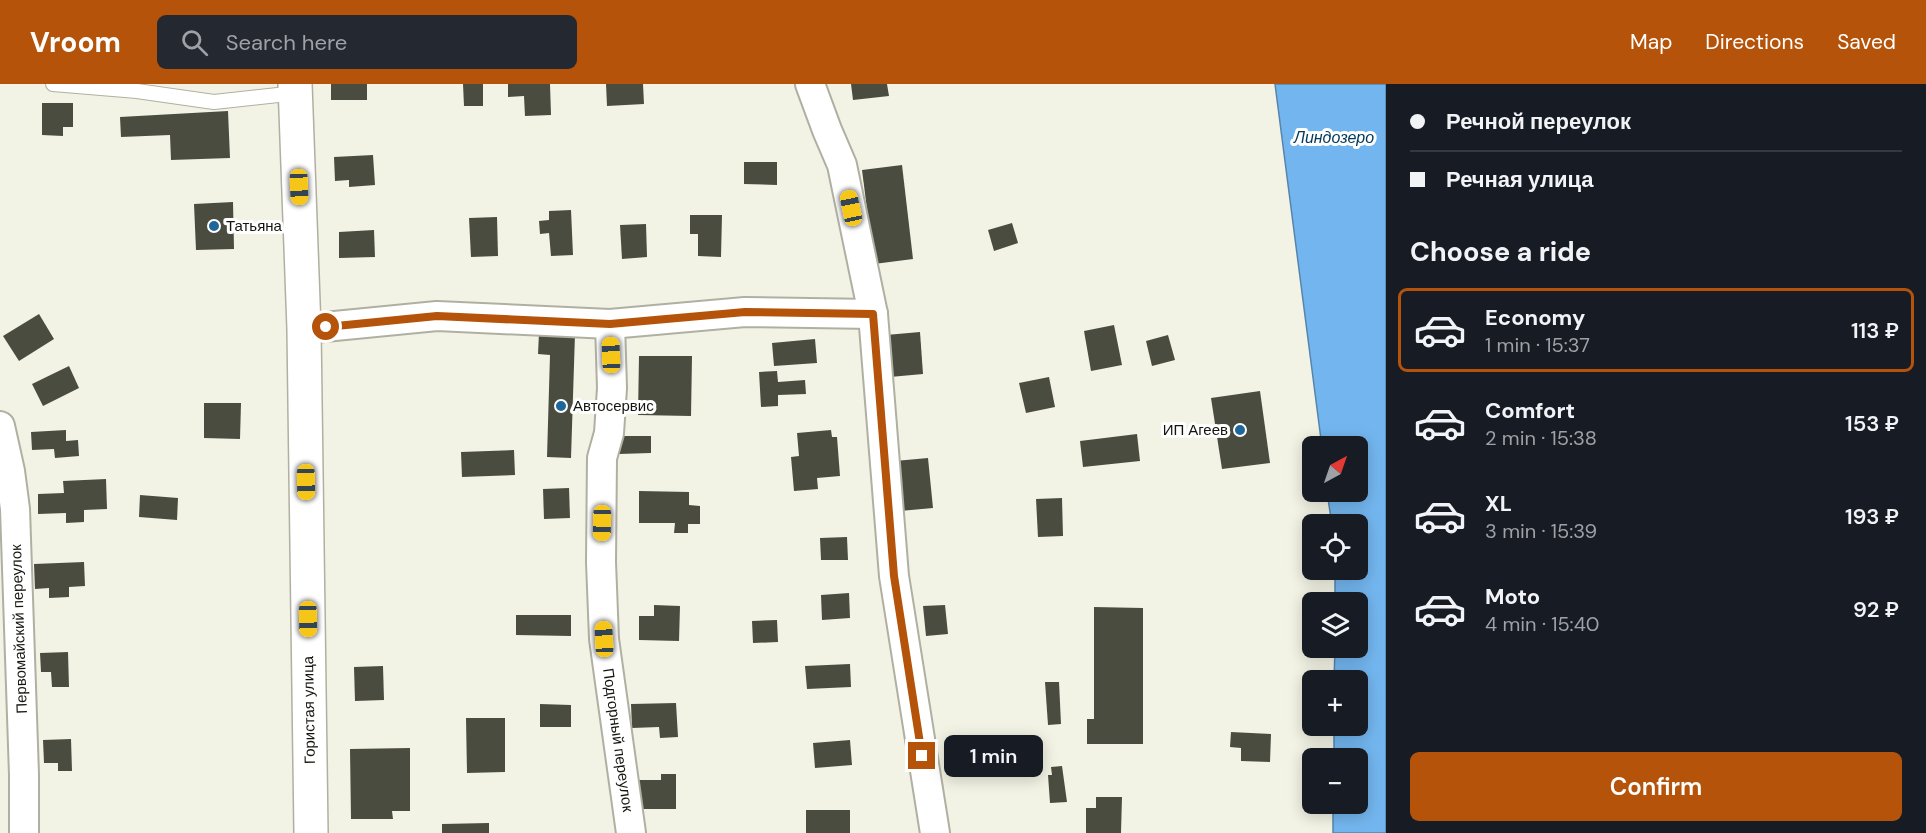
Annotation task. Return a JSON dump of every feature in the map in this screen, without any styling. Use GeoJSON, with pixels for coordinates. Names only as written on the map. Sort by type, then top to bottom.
{"type":"FeatureCollection","features":[{"type":"Feature","properties":{"kind":"street"},"geometry":{"type":"LineString","coordinates":[[810,84],[842,165],[873,314],[894,576],[935,833]]}},
{"type":"Feature","properties":{"kind":"street","name":"Гористая улица"},"geometry":{"type":"LineString","coordinates":[[295,88],[304,329],[311,833]]}},
{"type":"Feature","properties":{"kind":"street"},"geometry":{"type":"LineString","coordinates":[[304,329],[437,316],[610,324],[745,312],[873,314]]}},
{"type":"Feature","properties":{"kind":"street","name":"Подгорный переулок"},"geometry":{"type":"LineString","coordinates":[[610,324],[612,388],[609,433],[602,458],[601,562],[604,639],[631,833]]}},
{"type":"Feature","properties":{"kind":"street","name":"Первомайский переулок"},"geometry":{"type":"LineString","coordinates":[[0,426],[10,471],[15,509],[24,763],[24,833]]}},
{"type":"Feature","properties":{"kind":"lane"},"geometry":{"type":"LineString","coordinates":[[53,84],[137,91],[214,102],[295,88]]}},
{"type":"Feature","properties":{"kind":"water","name":"Линдозеро"},"geometry":{"type":"Polygon","coordinates":[[[1275,84],[1386,84],[1386,833],[1333,833],[1333,814],[1368,814],[1368,748],[1334,748],[1334,736],[1368,736],[1368,670],[1334,670],[1335,658],[1368,658],[1368,592],[1335,592],[1335,580],[1368,580],[1368,514],[1330,514],[1329,502],[1368,502],[1368,436],[1321,436],[1275,84]]]}},
{"type":"Feature","properties":{"kind":"building"},"geometry":{"type":"Polygon","coordinates":[[[331,84],[367,84],[367,100],[331,100],[331,84]]]}},
{"type":"Feature","properties":{"kind":"building"},"geometry":{"type":"Polygon","coordinates":[[[463,84],[483,84],[483,106],[464,106],[463,84]]]}},
{"type":"Feature","properties":{"kind":"building"},"geometry":{"type":"Polygon","coordinates":[[[508,84],[550,84],[551,115],[525,116],[524,96],[508,97],[508,84]]]}},
{"type":"Feature","properties":{"kind":"building"},"geometry":{"type":"Polygon","coordinates":[[[606,84],[643,84],[644,104],[607,106],[606,84]]]}},
{"type":"Feature","properties":{"kind":"building"},"geometry":{"type":"Polygon","coordinates":[[[851,84],[887,84],[889,96],[853,100],[851,84]]]}},
{"type":"Feature","properties":{"kind":"building"},"geometry":{"type":"Polygon","coordinates":[[[42,103],[73,103],[73,127],[63,127],[63,136],[42,135],[42,103]]]}},
{"type":"Feature","properties":{"kind":"building"},"geometry":{"type":"Polygon","coordinates":[[[228,111],[230,158],[171,160],[170,135],[121,137],[120,117],[228,111]]]}},
{"type":"Feature","properties":{"kind":"building"},"geometry":{"type":"Polygon","coordinates":[[[373,155],[375,185],[349,187],[349,180],[335,181],[334,157],[373,155]]]}},
{"type":"Feature","properties":{"kind":"building"},"geometry":{"type":"Polygon","coordinates":[[[744,162],[777,162],[777,185],[744,184],[744,162]]]}},
{"type":"Feature","properties":{"kind":"building"},"geometry":{"type":"Polygon","coordinates":[[[902,165],[913,259],[874,264],[862,170],[902,165]]]}},
{"type":"Feature","properties":{"kind":"building","name":"Татьяна"},"geometry":{"type":"Polygon","coordinates":[[[233,202],[234,249],[196,250],[194,204],[233,202]]]}},
{"type":"Feature","properties":{"kind":"building"},"geometry":{"type":"Polygon","coordinates":[[[571,210],[573,255],[551,256],[549,233],[540,234],[539,221],[549,220],[549,211],[571,210]]]}},
{"type":"Feature","properties":{"kind":"building"},"geometry":{"type":"Polygon","coordinates":[[[690,215],[722,215],[721,257],[698,256],[698,234],[690,234],[690,215]]]}},
{"type":"Feature","properties":{"kind":"building"},"geometry":{"type":"Polygon","coordinates":[[[497,217],[498,256],[471,257],[469,218],[497,217]]]}},
{"type":"Feature","properties":{"kind":"building"},"geometry":{"type":"Polygon","coordinates":[[[1012,223],[1018,243],[994,251],[988,230],[1012,223]]]}},
{"type":"Feature","properties":{"kind":"building"},"geometry":{"type":"Polygon","coordinates":[[[646,224],[647,257],[622,259],[620,225],[646,224]]]}},
{"type":"Feature","properties":{"kind":"building"},"geometry":{"type":"Polygon","coordinates":[[[374,230],[375,257],[339,258],[339,232],[374,230]]]}},
{"type":"Feature","properties":{"kind":"building"},"geometry":{"type":"Polygon","coordinates":[[[39,314],[54,339],[19,361],[3,336],[39,314]]]}},
{"type":"Feature","properties":{"kind":"building"},"geometry":{"type":"Polygon","coordinates":[[[1114,325],[1122,365],[1091,371],[1084,331],[1114,325]]]}},
{"type":"Feature","properties":{"kind":"building"},"geometry":{"type":"Polygon","coordinates":[[[920,332],[923,374],[890,377],[886,335],[920,332]]]}},
{"type":"Feature","properties":{"kind":"building","name":"Автосервис"},"geometry":{"type":"Polygon","coordinates":[[[539,333],[575,334],[571,458],[547,457],[550,355],[538,354],[539,333]]]}},
{"type":"Feature","properties":{"kind":"building"},"geometry":{"type":"Polygon","coordinates":[[[1168,335],[1175,360],[1152,366],[1146,341],[1168,335]]]}},
{"type":"Feature","properties":{"kind":"building"},"geometry":{"type":"Polygon","coordinates":[[[815,339],[817,363],[774,366],[772,343],[815,339]]]}},
{"type":"Feature","properties":{"kind":"building"},"geometry":{"type":"Polygon","coordinates":[[[639,356],[692,356],[691,416],[638,415],[639,356]]]}},
{"type":"Feature","properties":{"kind":"building"},"geometry":{"type":"Polygon","coordinates":[[[69,366],[79,388],[43,406],[32,384],[69,366]]]}},
{"type":"Feature","properties":{"kind":"building"},"geometry":{"type":"Polygon","coordinates":[[[777,371],[778,382],[805,380],[806,394],[778,395],[778,406],[761,407],[759,372],[777,371]]]}},
{"type":"Feature","properties":{"kind":"building"},"geometry":{"type":"Polygon","coordinates":[[[1049,377],[1055,407],[1026,413],[1019,383],[1049,377]]]}},
{"type":"Feature","properties":{"kind":"building","name":"ИП Агеев"},"geometry":{"type":"Polygon","coordinates":[[[1260,391],[1270,463],[1222,469],[1211,398],[1260,391]]]}},
{"type":"Feature","properties":{"kind":"building"},"geometry":{"type":"Polygon","coordinates":[[[204,403],[241,403],[240,439],[204,438],[204,403]]]}},
{"type":"Feature","properties":{"kind":"building"},"geometry":{"type":"Polygon","coordinates":[[[66,430],[66,441],[78,440],[79,456],[55,458],[54,449],[32,450],[31,432],[66,430]]]}},
{"type":"Feature","properties":{"kind":"building"},"geometry":{"type":"Polygon","coordinates":[[[831,430],[832,437],[837,437],[840,476],[817,478],[818,489],[794,491],[791,457],[799,456],[797,433],[831,430]]]}},
{"type":"Feature","properties":{"kind":"building"},"geometry":{"type":"Polygon","coordinates":[[[1137,434],[1140,461],[1083,467],[1080,441],[1137,434]]]}},
{"type":"Feature","properties":{"kind":"building"},"geometry":{"type":"Polygon","coordinates":[[[619,436],[651,436],[651,453],[619,454],[619,436]]]}},
{"type":"Feature","properties":{"kind":"building"},"geometry":{"type":"Polygon","coordinates":[[[514,450],[515,475],[462,477],[461,452],[514,450]]]}},
{"type":"Feature","properties":{"kind":"building"},"geometry":{"type":"Polygon","coordinates":[[[928,458],[933,508],[900,511],[895,461],[928,458]]]}},
{"type":"Feature","properties":{"kind":"building"},"geometry":{"type":"Polygon","coordinates":[[[106,479],[107,509],[84,510],[84,522],[66,523],[66,513],[38,514],[38,494],[64,493],[63,481],[106,479]]]}},
{"type":"Feature","properties":{"kind":"building"},"geometry":{"type":"Polygon","coordinates":[[[569,488],[570,518],[544,519],[543,489],[569,488]]]}},
{"type":"Feature","properties":{"kind":"building"},"geometry":{"type":"Polygon","coordinates":[[[639,491],[689,492],[689,505],[700,506],[700,524],[688,524],[688,533],[674,533],[675,523],[639,523],[639,491]]]}},
{"type":"Feature","properties":{"kind":"building"},"geometry":{"type":"Polygon","coordinates":[[[140,495],[178,498],[177,520],[139,517],[140,495]]]}},
{"type":"Feature","properties":{"kind":"building"},"geometry":{"type":"Polygon","coordinates":[[[1062,498],[1063,536],[1038,537],[1036,499],[1062,498]]]}},
{"type":"Feature","properties":{"kind":"building"},"geometry":{"type":"Polygon","coordinates":[[[847,537],[848,560],[821,560],[820,538],[847,537]]]}},
{"type":"Feature","properties":{"kind":"building"},"geometry":{"type":"Polygon","coordinates":[[[84,562],[85,586],[69,587],[69,597],[49,598],[49,588],[35,589],[34,564],[84,562]]]}},
{"type":"Feature","properties":{"kind":"building"},"geometry":{"type":"Polygon","coordinates":[[[849,593],[850,618],[822,620],[821,595],[849,593]]]}},
{"type":"Feature","properties":{"kind":"building"},"geometry":{"type":"Polygon","coordinates":[[[654,605],[680,606],[679,641],[639,640],[639,616],[654,616],[654,605]]]}},
{"type":"Feature","properties":{"kind":"building"},"geometry":{"type":"Polygon","coordinates":[[[945,605],[948,634],[926,636],[923,606],[945,605]]]}},
{"type":"Feature","properties":{"kind":"building"},"geometry":{"type":"Polygon","coordinates":[[[1094,607],[1143,608],[1143,744],[1087,744],[1087,719],[1094,719],[1094,607]]]}},
{"type":"Feature","properties":{"kind":"building"},"geometry":{"type":"Polygon","coordinates":[[[516,615],[571,615],[571,636],[516,635],[516,615]]]}},
{"type":"Feature","properties":{"kind":"building"},"geometry":{"type":"Polygon","coordinates":[[[777,620],[778,642],[753,643],[752,621],[777,620]]]}},
{"type":"Feature","properties":{"kind":"building"},"geometry":{"type":"Polygon","coordinates":[[[68,652],[69,687],[52,687],[51,672],[41,672],[40,653],[68,652]]]}},
{"type":"Feature","properties":{"kind":"building"},"geometry":{"type":"Polygon","coordinates":[[[850,664],[851,687],[807,689],[805,666],[850,664]]]}},
{"type":"Feature","properties":{"kind":"building"},"geometry":{"type":"Polygon","coordinates":[[[383,666],[384,700],[355,701],[354,667],[383,666]]]}},
{"type":"Feature","properties":{"kind":"building"},"geometry":{"type":"Polygon","coordinates":[[[1045,682],[1059,682],[1061,724],[1048,725],[1045,682]]]}},
{"type":"Feature","properties":{"kind":"building"},"geometry":{"type":"Polygon","coordinates":[[[676,703],[678,737],[660,738],[659,727],[632,728],[631,704],[676,703]]]}},
{"type":"Feature","properties":{"kind":"building"},"geometry":{"type":"Polygon","coordinates":[[[540,704],[571,705],[571,727],[540,727],[540,704]]]}},
{"type":"Feature","properties":{"kind":"building"},"geometry":{"type":"Polygon","coordinates":[[[466,718],[505,718],[505,772],[467,773],[466,718]]]}},
{"type":"Feature","properties":{"kind":"building"},"geometry":{"type":"Polygon","coordinates":[[[1231,732],[1271,734],[1270,762],[1241,761],[1241,748],[1230,747],[1231,732]]]}},
{"type":"Feature","properties":{"kind":"building"},"geometry":{"type":"Polygon","coordinates":[[[71,739],[72,771],[58,771],[58,763],[44,763],[43,740],[71,739]]]}},
{"type":"Feature","properties":{"kind":"building"},"geometry":{"type":"Polygon","coordinates":[[[850,740],[852,765],[815,768],[813,743],[850,740]]]}},
{"type":"Feature","properties":{"kind":"building"},"geometry":{"type":"Polygon","coordinates":[[[410,748],[410,811],[392,811],[393,819],[351,819],[350,749],[410,748]]]}},
{"type":"Feature","properties":{"kind":"building"},"geometry":{"type":"Polygon","coordinates":[[[1062,766],[1067,802],[1050,803],[1048,775],[1052,775],[1051,767],[1062,766]]]}},
{"type":"Feature","properties":{"kind":"building"},"geometry":{"type":"Polygon","coordinates":[[[661,774],[676,774],[676,809],[639,809],[639,780],[661,780],[661,774]]]}},
{"type":"Feature","properties":{"kind":"building"},"geometry":{"type":"Polygon","coordinates":[[[1096,797],[1122,797],[1121,833],[1086,833],[1086,808],[1096,808],[1096,797]]]}},
{"type":"Feature","properties":{"kind":"building"},"geometry":{"type":"Polygon","coordinates":[[[806,810],[850,810],[850,833],[806,833],[806,810]]]}},
{"type":"Feature","properties":{"kind":"building"},"geometry":{"type":"Polygon","coordinates":[[[489,823],[489,833],[442,833],[442,824],[489,823]]]}},
{"type":"Feature","properties":{"kind":"place","name":"Татьяна"},"geometry":{"type":"Point","coordinates":[214,226]}},
{"type":"Feature","properties":{"kind":"place","name":"Автосервис"},"geometry":{"type":"Point","coordinates":[561,406]}},
{"type":"Feature","properties":{"kind":"place","name":"ИП Агеев"},"geometry":{"type":"Point","coordinates":[1240,430]}},
{"type":"Feature","properties":{"kind":"route"},"geometry":{"type":"LineString","coordinates":[[326,327],[437,316],[610,324],[745,312],[873,314],[894,576],[922,756]]}}]}
